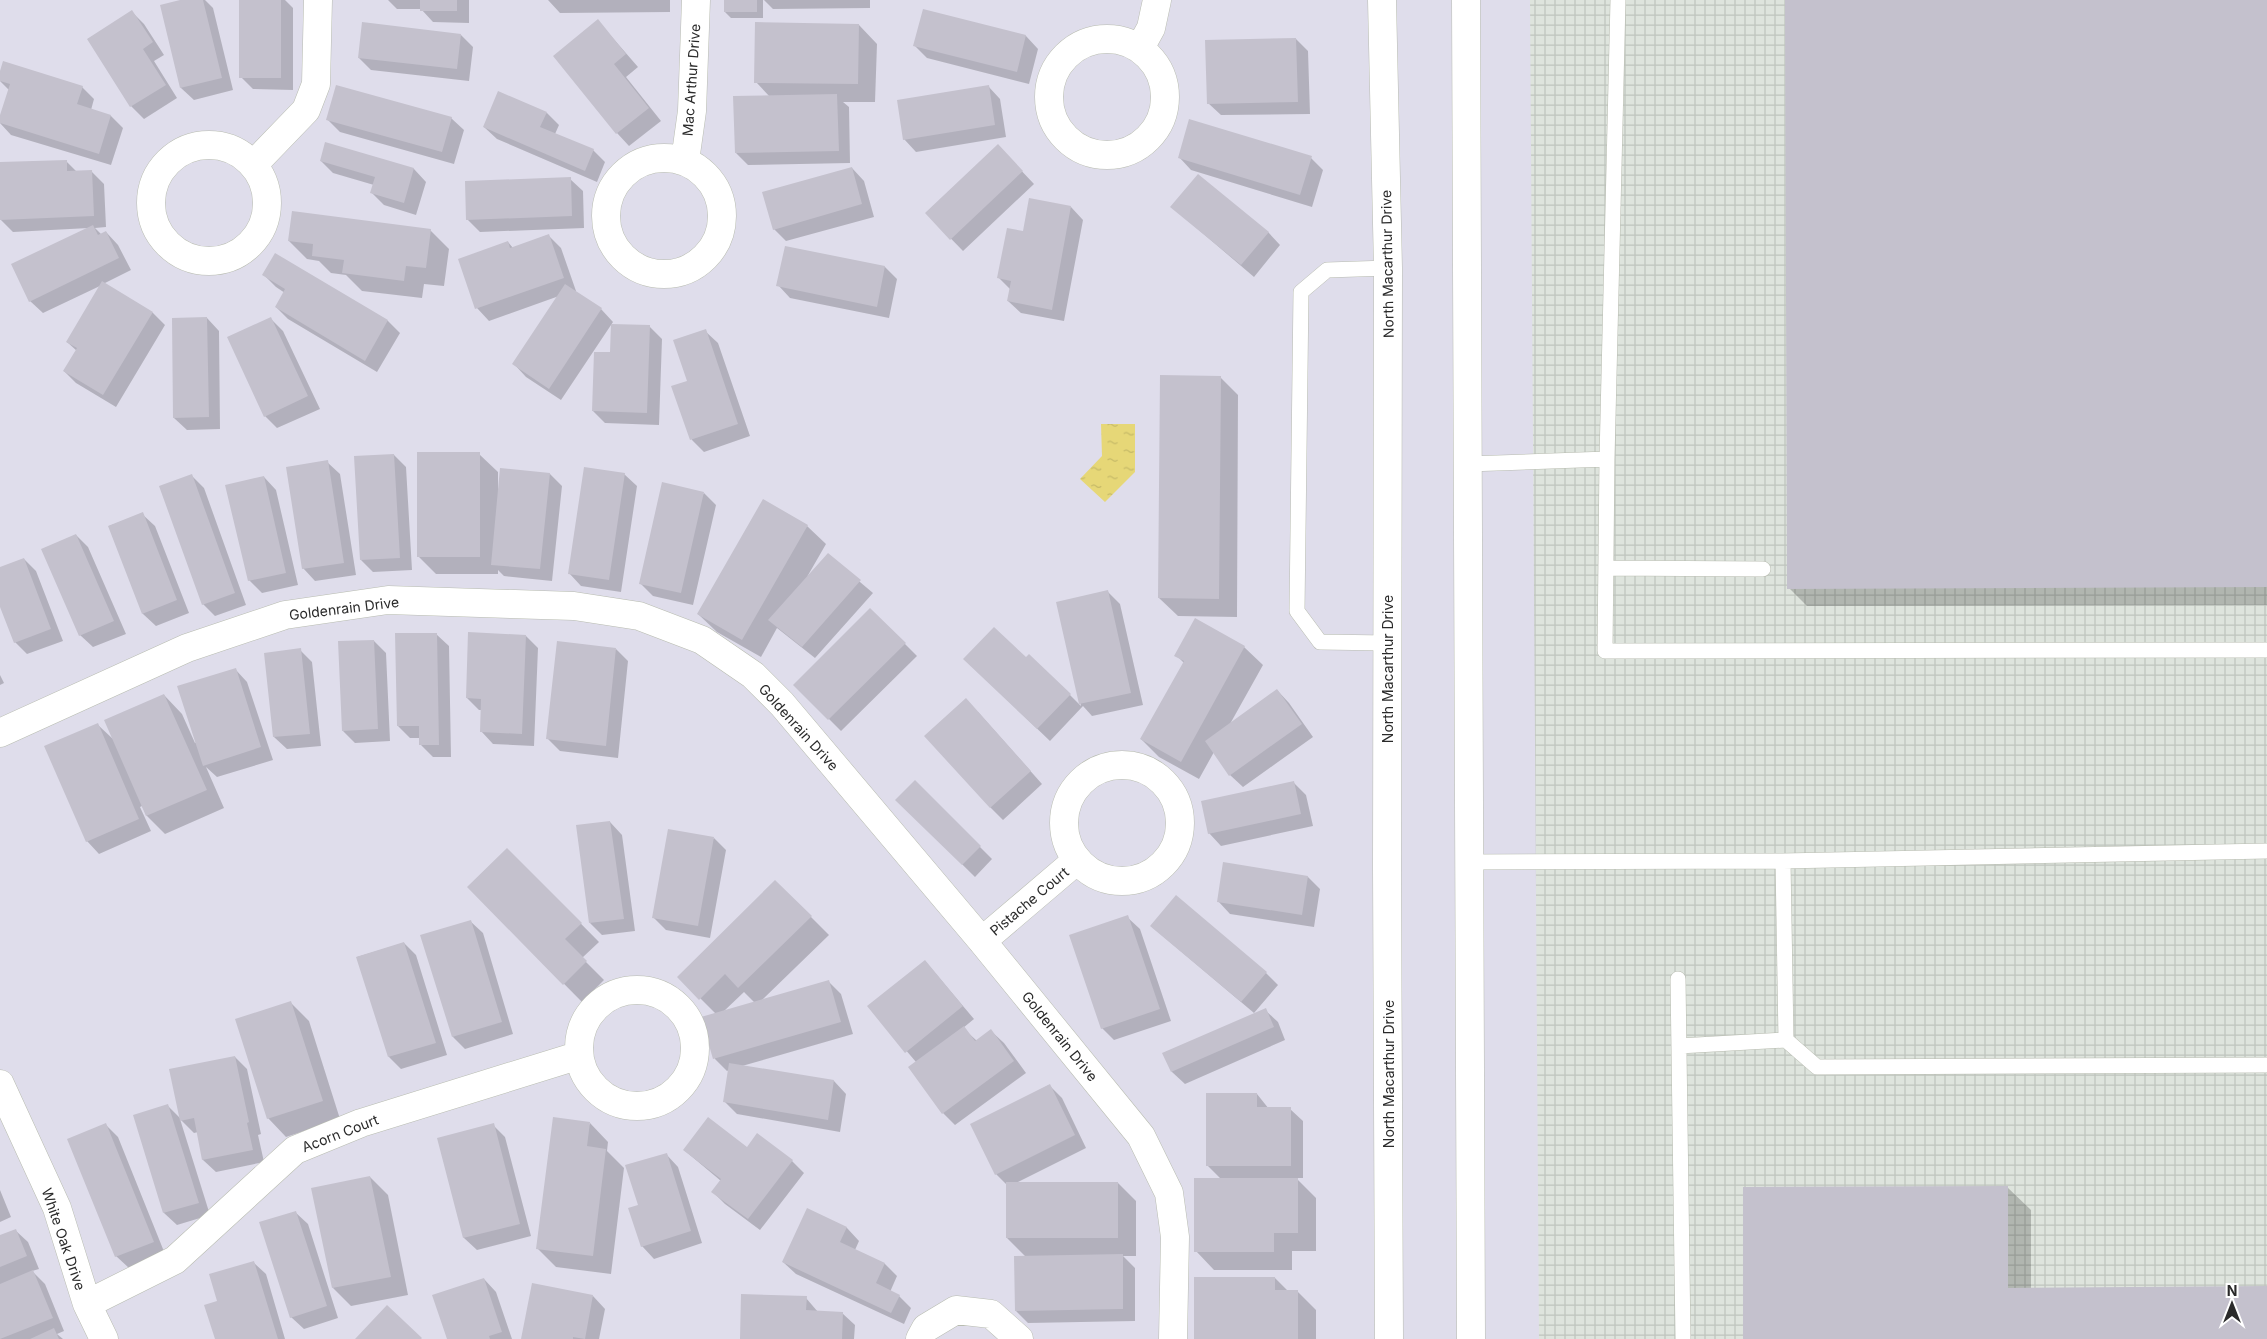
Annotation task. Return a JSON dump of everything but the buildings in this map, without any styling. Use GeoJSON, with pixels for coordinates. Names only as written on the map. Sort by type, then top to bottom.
{"type":"FeatureCollection","features":[{"type":"Feature","properties":{"kind":"street"},"geometry":{"type":"LineString","coordinates":[[254,164],[306,110],[316,84],[318,0]]}},
{"type":"Feature","properties":{"kind":"street","name":"Mac Arthur Drive"},"geometry":{"type":"LineString","coordinates":[[685,161],[692,111],[696,0]]}},
{"type":"Feature","properties":{"kind":"street"},"geometry":{"type":"LineString","coordinates":[[1140,48],[1151,28],[1157,0]]}},
{"type":"Feature","properties":{"kind":"street","name":"North Macarthur Drive"},"geometry":{"type":"LineString","coordinates":[[1382,0],[1388,268],[1389,1339]]}},
{"type":"Feature","properties":{"kind":"street"},"geometry":{"type":"LineString","coordinates":[[1466,0],[1471,1339]]}},
{"type":"Feature","properties":{"kind":"street"},"geometry":{"type":"LineString","coordinates":[[1109,37],[1140,48],[1150,56],[1165,86],[1162,121],[1138,148],[1106,156],[1073,146],[1062,137],[1048,106],[1052,72],[1076,46],[1109,37]]}},
{"type":"Feature","properties":{"kind":"street"},"geometry":{"type":"LineString","coordinates":[[224,145],[254,164],[260,173],[269,208],[256,240],[227,260],[192,260],[163,241],[157,232],[150,198],[162,166],[190,147],[224,145]]}},
{"type":"Feature","properties":{"kind":"street"},"geometry":{"type":"LineString","coordinates":[[668,156],[685,161],[712,181],[723,213],[715,246],[691,270],[658,276],[644,272],[617,253],[604,222],[611,189],[635,164],[668,156]]}},
{"type":"Feature","properties":{"kind":"street","name":"Goldenrain Drive"},"geometry":{"type":"LineString","coordinates":[[0,733],[187,648],[285,615],[388,600],[574,606],[639,616],[702,640],[753,675],[782,704],[982,940],[1142,1136],[1169,1193],[1175,1237],[1173,1339]]}},
{"type":"Feature","properties":{"kind":"street","name":"Pistache Court"},"geometry":{"type":"LineString","coordinates":[[1107,764],[1140,766],[1168,785],[1175,795],[1181,830],[1167,861],[1139,880],[1104,880],[1076,861],[1067,847],[1063,813],[1078,782],[1107,764]]}},
{"type":"Feature","properties":{"kind":"street","name":"Pistache Court"},"geometry":{"type":"LineString","coordinates":[[982,940],[1076,861]]}},
{"type":"Feature","properties":{"kind":"street"},"geometry":{"type":"LineString","coordinates":[[631,989],[664,994],[688,1017],[694,1029],[694,1066],[675,1094],[642,1107],[608,1100],[584,1076],[577,1056],[580,1029],[600,1002],[631,989]]}},
{"type":"Feature","properties":{"kind":"street","name":"Acorn Court"},"geometry":{"type":"LineString","coordinates":[[86,1304],[175,1260],[295,1150],[361,1123],[577,1056]]}},
{"type":"Feature","properties":{"kind":"street","name":"White Oak Drive"},"geometry":{"type":"LineString","coordinates":[[0,1084],[57,1208],[86,1304],[104,1339]]}},
{"type":"Feature","properties":{"kind":"street"},"geometry":{"type":"LineString","coordinates":[[920,1339],[926,1328],[956,1310],[991,1314],[1019,1339]]}},
{"type":"Feature","properties":{"kind":"lane"},"geometry":{"type":"LineString","coordinates":[[1618,0],[1607,459],[1605,651],[2267,650]]}},
{"type":"Feature","properties":{"kind":"lane"},"geometry":{"type":"LineString","coordinates":[[1387,643],[1320,642],[1297,611],[1301,292],[1327,270],[1388,268]]}},
{"type":"Feature","properties":{"kind":"lane"},"geometry":{"type":"LineString","coordinates":[[1468,464],[1607,459]]}},
{"type":"Feature","properties":{"kind":"lane"},"geometry":{"type":"LineString","coordinates":[[1606,568],[1762,569]]}},
{"type":"Feature","properties":{"kind":"lane"},"geometry":{"type":"LineString","coordinates":[[1470,862],[1783,861],[2267,851]]}},
{"type":"Feature","properties":{"kind":"lane"},"geometry":{"type":"LineString","coordinates":[[1783,861],[1786,1040]]}},
{"type":"Feature","properties":{"kind":"lane"},"geometry":{"type":"LineString","coordinates":[[1678,979],[1683,1339]]}},
{"type":"Feature","properties":{"kind":"lane"},"geometry":{"type":"LineString","coordinates":[[1679,1046],[1786,1040],[1817,1067],[2267,1065]]}},
{"type":"Feature","properties":{"kind":"shaded area"},"geometry":{"type":"Polygon","coordinates":[[[1530,0],[2267,0],[2267,1339],[1539,1339],[1530,0]]]}},
{"type":"Feature","properties":{"kind":"water"},"geometry":{"type":"Polygon","coordinates":[[[1101,424],[1135,424],[1135,472],[1105,502],[1080,479],[1102,456],[1101,424]]]}}]}
